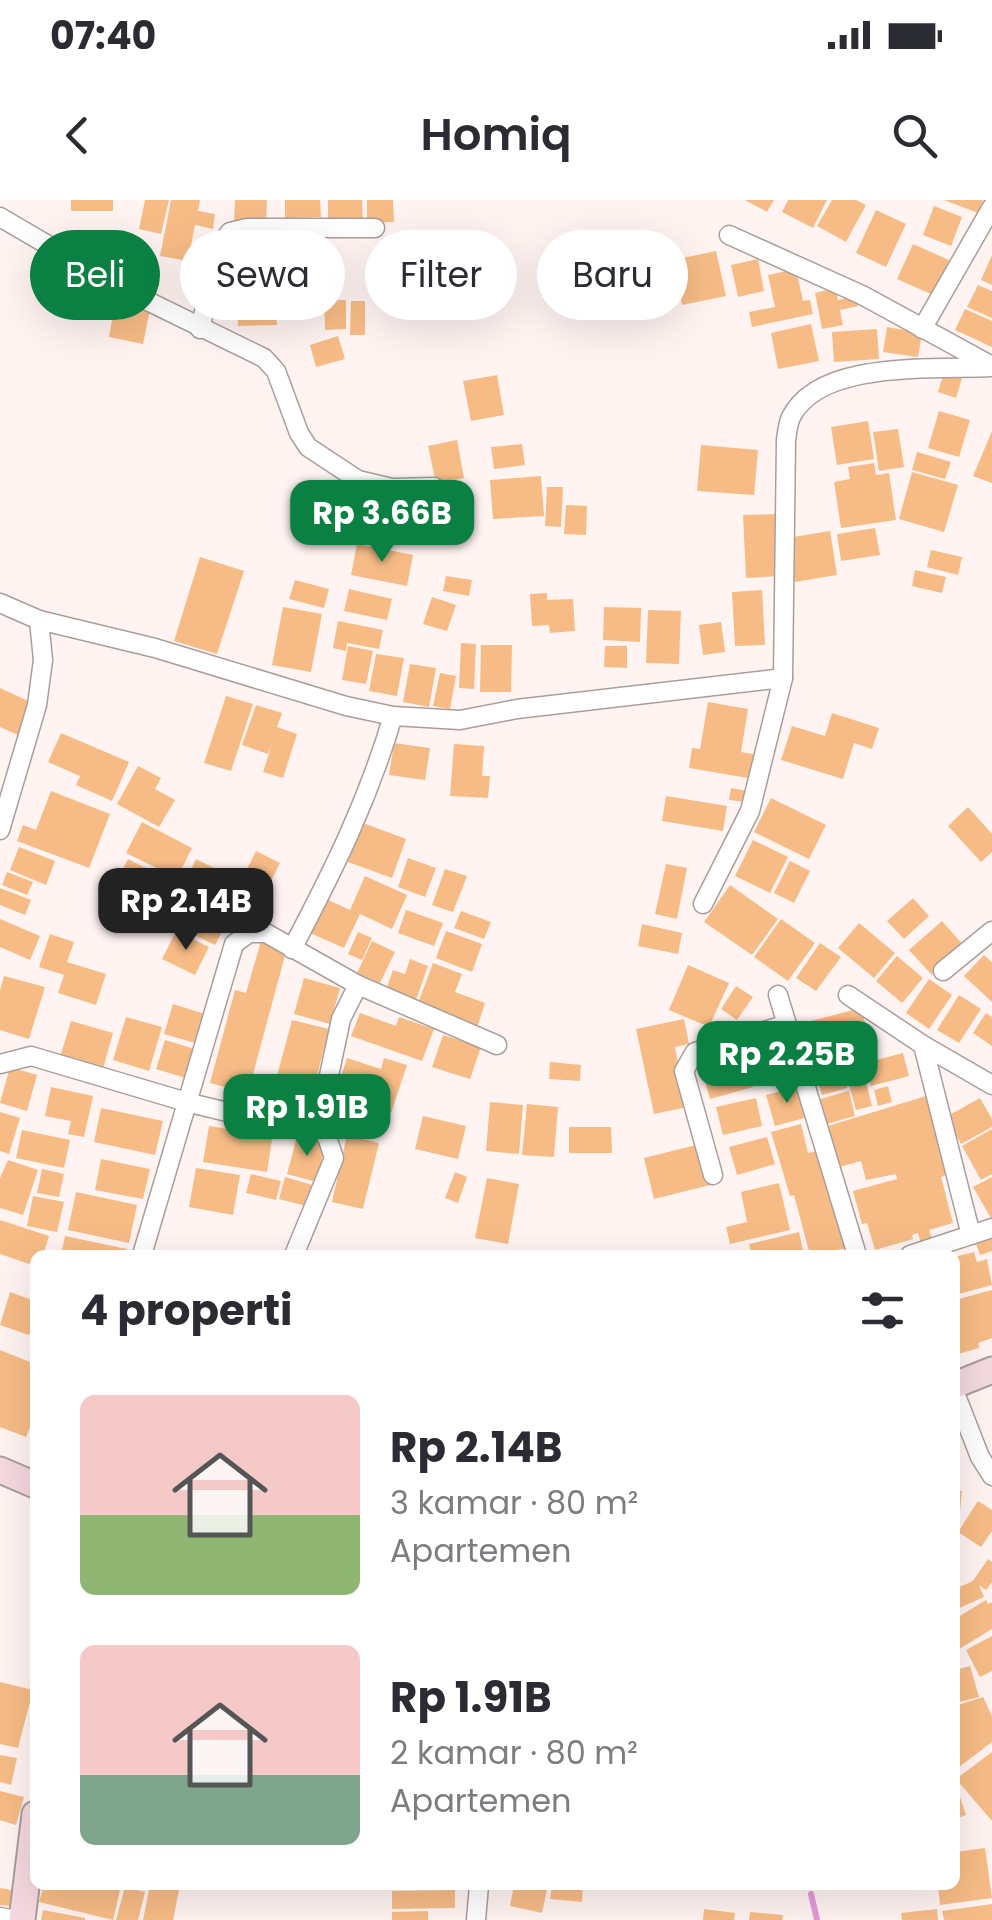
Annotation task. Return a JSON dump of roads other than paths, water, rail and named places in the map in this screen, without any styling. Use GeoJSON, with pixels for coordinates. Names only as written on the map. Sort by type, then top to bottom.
{"type":"FeatureCollection","features":[{"type":"Feature","properties":{"kind":"street"},"geometry":{"type":"LineString","coordinates":[[922,328],[990,214]]}},
{"type":"Feature","properties":{"kind":"street"},"geometry":{"type":"LineString","coordinates":[[0,217],[123,289],[264,358],[276,371],[308,447],[358,480],[392,488],[434,487]]}},
{"type":"Feature","properties":{"kind":"street"},"geometry":{"type":"LineString","coordinates":[[200,329],[220,247],[230,232],[247,228],[375,228]]}},
{"type":"Feature","properties":{"kind":"street"},"geometry":{"type":"LineString","coordinates":[[729,234],[862,295],[992,366]]}},
{"type":"Feature","properties":{"kind":"street"},"geometry":{"type":"LineString","coordinates":[[703,904],[750,811],[783,678],[786,440],[791,417],[806,398],[829,382],[864,373],[992,366]]}},
{"type":"Feature","properties":{"kind":"street"},"geometry":{"type":"LineString","coordinates":[[0,603],[39,620],[155,648],[346,706],[394,716],[460,720],[516,709],[783,678]]}},
{"type":"Feature","properties":{"kind":"street"},"geometry":{"type":"LineString","coordinates":[[0,830],[37,704],[43,660],[39,620]]}},
{"type":"Feature","properties":{"kind":"street"},"geometry":{"type":"LineString","coordinates":[[292,950],[347,844],[373,784],[394,716]]}},
{"type":"Feature","properties":{"kind":"street"},"geometry":{"type":"LineString","coordinates":[[944,972],[992,932]]}},
{"type":"Feature","properties":{"kind":"street"},"geometry":{"type":"LineString","coordinates":[[144,1250],[234,944],[249,933],[266,933],[358,985],[497,1045]]}},
{"type":"Feature","properties":{"kind":"street"},"geometry":{"type":"LineString","coordinates":[[0,1064],[31,1056],[190,1102],[298,1128],[313,1125],[320,1118],[341,1019],[358,985]]}},
{"type":"Feature","properties":{"kind":"street"},"geometry":{"type":"LineString","coordinates":[[778,995],[855,1250]]}},
{"type":"Feature","properties":{"kind":"street"},"geometry":{"type":"LineString","coordinates":[[848,995],[923,1046],[992,1085]]}},
{"type":"Feature","properties":{"kind":"street"},"geometry":{"type":"LineString","coordinates":[[713,1175],[684,1071],[687,1061],[694,1052],[786,1024]]}},
{"type":"Feature","properties":{"kind":"street"},"geometry":{"type":"LineString","coordinates":[[923,1046],[971,1234]]}},
{"type":"Feature","properties":{"kind":"street"},"geometry":{"type":"LineString","coordinates":[[296,1250],[334,1158],[327,1137],[313,1125]]}},
{"type":"Feature","properties":{"kind":"street"},"geometry":{"type":"LineString","coordinates":[[925,1250],[992,1228]]}},
{"type":"Feature","properties":{"kind":"street"},"geometry":{"type":"LineString","coordinates":[[960,1383],[992,1370]]}},
{"type":"Feature","properties":{"kind":"street"},"geometry":{"type":"LineString","coordinates":[[960,1405],[980,1457],[992,1476]]}},
{"type":"Feature","properties":{"kind":"street"},"geometry":{"type":"LineString","coordinates":[[0,1470],[30,1483]]}},
{"type":"Feature","properties":{"kind":"street"},"geometry":{"type":"LineString","coordinates":[[0,1917],[20,1920],[30,1849]]}},
{"type":"Feature","properties":{"kind":"street"},"geometry":{"type":"LineString","coordinates":[[476,1920],[479,1890]]}},
{"type":"Feature","properties":{"kind":"waterway"},"geometry":{"type":"LineString","coordinates":[[811,1894],[817,1920]]}}]}
